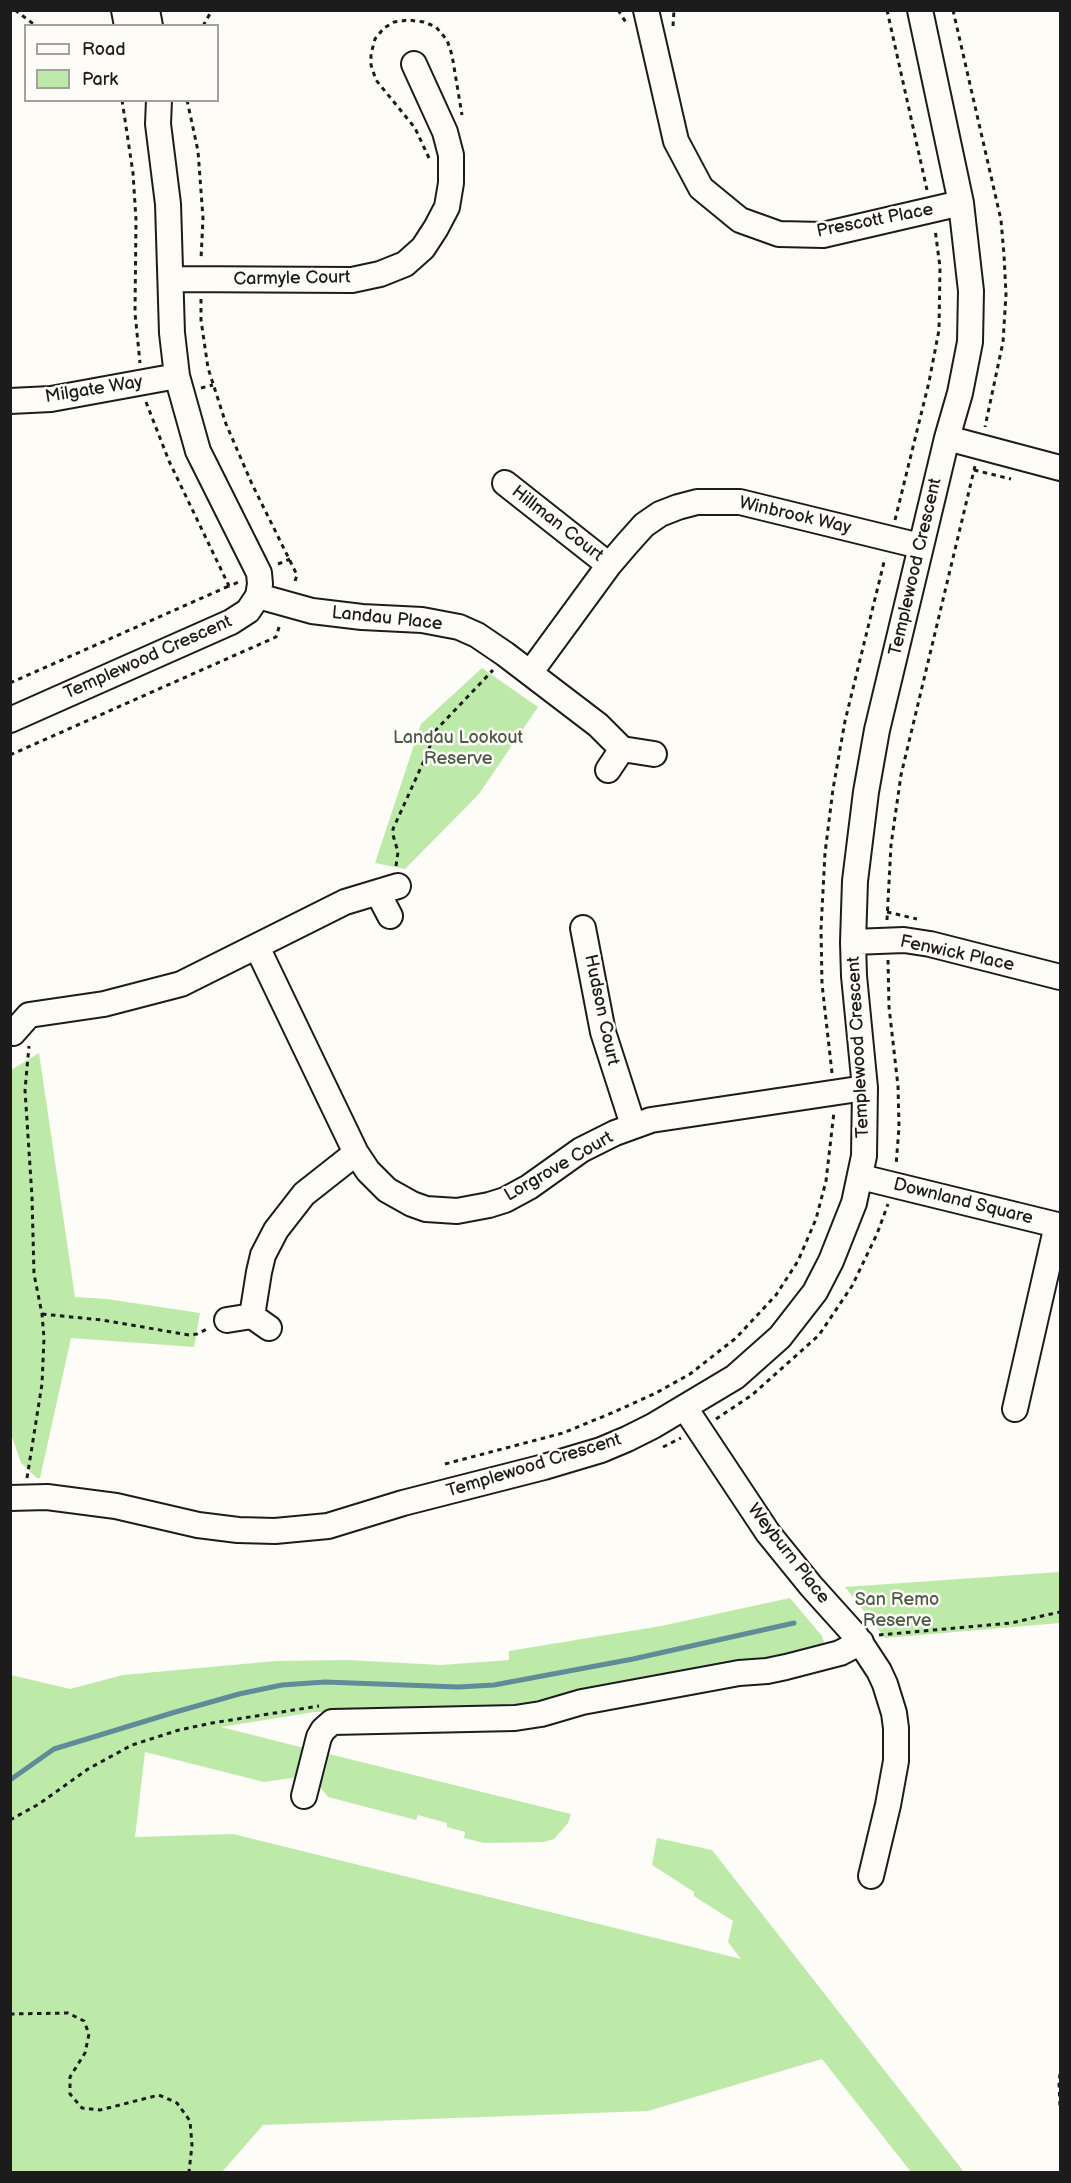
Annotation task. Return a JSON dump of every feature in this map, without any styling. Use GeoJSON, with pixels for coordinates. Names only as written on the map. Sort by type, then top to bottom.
{"type":"FeatureCollection","features":[{"type":"Feature","properties":{"kind":"street","name":"Prescott Place"},"geometry":{"type":"LineString","coordinates":[[646,10],[676,141],[701,188],[740,220],[779,234],[823,235],[934,221],[962,203]]}},
{"type":"Feature","properties":{"kind":"street","name":"Templewood Crescent"},"geometry":{"type":"LineString","coordinates":[[18,1490],[48,1497],[116,1506],[198,1525],[228,1529],[275,1531],[314,1529],[601,1450],[645,1430],[735,1377],[780,1337],[808,1301],[831,1261],[854,1203],[861,1177],[866,1133],[865,1088],[853,942],[855,881],[866,792],[877,730],[920,546],[960,393],[970,342],[971,291],[962,203],[920,10]]}},
{"type":"Feature","properties":{"kind":"street","name":"Carmyle Court"},"geometry":{"type":"LineString","coordinates":[[171,279],[352,280],[380,274],[405,264],[423,248],[436,228],[447,207],[451,183],[451,156],[445,132],[414,64]]}},
{"type":"Feature","properties":{"kind":"street"},"geometry":{"type":"LineString","coordinates":[[159,112],[168,204],[172,333],[177,376],[198,451],[259,573],[258,596]]}},
{"type":"Feature","properties":{"kind":"street","name":"Milgate Way"},"geometry":{"type":"LineString","coordinates":[[10,401],[51,399],[177,376]]}},
{"type":"Feature","properties":{"kind":"street"},"geometry":{"type":"LineString","coordinates":[[947,438],[1060,468]]}},
{"type":"Feature","properties":{"kind":"street","name":"Hillman Court"},"geometry":{"type":"LineString","coordinates":[[505,483],[609,565]]}},
{"type":"Feature","properties":{"kind":"street","name":"Winbrook Way"},"geometry":{"type":"LineString","coordinates":[[530,673],[609,565],[644,525],[660,514],[697,502],[740,502],[920,546]]}},
{"type":"Feature","properties":{"kind":"street","name":"Templewood Crescent"},"geometry":{"type":"LineString","coordinates":[[10,720],[231,622],[248,611],[258,596]]}},
{"type":"Feature","properties":{"kind":"street","name":"Landau Place"},"geometry":{"type":"LineString","coordinates":[[258,596],[337,614],[442,623],[477,635],[597,725],[622,749]]}},
{"type":"Feature","properties":{"kind":"street"},"geometry":{"type":"LineString","coordinates":[[608,770],[622,749],[654,754]]}},
{"type":"Feature","properties":{"kind":"street"},"geometry":{"type":"LineString","coordinates":[[13,1033],[25,1004],[104,1004],[155,992],[199,976],[345,902],[388,890],[390,916]]}},
{"type":"Feature","properties":{"kind":"street","name":"Hudson Court"},"geometry":{"type":"LineString","coordinates":[[583,928],[603,1032],[633,1125]]}},
{"type":"Feature","properties":{"kind":"street","name":"Fenwick Place"},"geometry":{"type":"LineString","coordinates":[[853,942],[904,940],[930,944],[1060,977]]}},
{"type":"Feature","properties":{"kind":"street","name":"Lorgrove Court"},"geometry":{"type":"LineString","coordinates":[[257,947],[356,1153],[377,1181],[398,1197],[426,1209],[457,1211],[489,1205],[518,1194],[581,1150],[633,1125],[675,1115],[831,1106],[865,1088]]}},
{"type":"Feature","properties":{"kind":"street"},"geometry":{"type":"LineString","coordinates":[[227,1320],[260,1322],[259,1272],[263,1255],[276,1230],[304,1194],[356,1153]]}},
{"type":"Feature","properties":{"kind":"street","name":"Downland Square"},"geometry":{"type":"LineString","coordinates":[[861,1177],[1057,1225],[1015,1409]]}},
{"type":"Feature","properties":{"kind":"street","name":"Weyburn Place"},"geometry":{"type":"LineString","coordinates":[[685,1408],[768,1533],[804,1579],[858,1639],[885,1684],[894,1713],[896,1761],[871,1876]]}},
{"type":"Feature","properties":{"kind":"street","name":"Templewood Crescent"},"geometry":{"type":"LineString","coordinates":[[10,1514],[86,1503]]}},
{"type":"Feature","properties":{"kind":"street"},"geometry":{"type":"LineString","coordinates":[[304,1796],[319,1737],[332,1722],[515,1718],[540,1714],[582,1702],[739,1673],[786,1667],[827,1657],[858,1639]]}},
{"type":"Feature","properties":{"kind":"path"},"geometry":{"type":"LineString","coordinates":[[15,10],[33,24]]}},
{"type":"Feature","properties":{"kind":"path"},"geometry":{"type":"LineString","coordinates":[[204,24],[212,10]]}},
{"type":"Feature","properties":{"kind":"path"},"geometry":{"type":"LineString","coordinates":[[618,10],[628,27]]}},
{"type":"Feature","properties":{"kind":"path"},"geometry":{"type":"LineString","coordinates":[[673,33],[674,10]]}},
{"type":"Feature","properties":{"kind":"path"},"geometry":{"type":"LineString","coordinates":[[445,1464],[563,1433],[656,1393],[690,1374],[736,1338],[776,1295],[802,1250],[816,1219],[826,1181],[831,1106],[822,984],[821,929],[825,853],[833,789],[845,721],[929,382],[939,330],[941,277],[934,221],[887,10]]}},
{"type":"Feature","properties":{"kind":"path"},"geometry":{"type":"LineString","coordinates":[[429,167],[429,159],[415,128],[376,80],[371,65],[375,39],[384,28],[394,22],[408,20],[424,21],[436,27],[447,40],[452,55],[463,119]]}},
{"type":"Feature","properties":{"kind":"path"},"geometry":{"type":"LineString","coordinates":[[925,234],[934,221]]}},
{"type":"Feature","properties":{"kind":"path"},"geometry":{"type":"LineString","coordinates":[[10,683],[229,586]]}},
{"type":"Feature","properties":{"kind":"path"},"geometry":{"type":"LineString","coordinates":[[388,890],[395,876],[398,852],[393,829],[436,730],[483,683],[505,654]]}},
{"type":"Feature","properties":{"kind":"path"},"geometry":{"type":"LineString","coordinates":[[18,1490],[42,1384],[44,1338],[34,1274],[25,1090],[32,1031],[25,1004]]}},
{"type":"Feature","properties":{"kind":"path"},"geometry":{"type":"LineString","coordinates":[[42,1314],[102,1320],[189,1335],[197,1334],[227,1320]]}},
{"type":"Feature","properties":{"kind":"path"},"geometry":{"type":"LineString","coordinates":[[858,1639],[1011,1623],[1060,1612]]}},
{"type":"Feature","properties":{"kind":"path"},"geometry":{"type":"LineString","coordinates":[[10,1820],[39,1804],[88,1769],[132,1745],[201,1726],[321,1706]]}},
{"type":"Feature","properties":{"kind":"path"},"geometry":{"type":"LineString","coordinates":[[10,2014],[68,2013],[84,2021],[89,2034],[85,2053],[70,2077],[70,2094],[81,2108],[100,2110],[159,2095],[177,2103],[190,2121],[192,2145],[189,2172]]}},
{"type":"Feature","properties":{"kind":"path"},"geometry":{"type":"LineString","coordinates":[[1060,2074],[1060,2106]]}},
{"type":"Feature","properties":{"kind":"green space","name":"Landau Lookout Reserve"},"geometry":{"type":"Polygon","coordinates":[[[482,668],[538,707],[479,794],[405,869],[375,863],[421,724],[482,668]]]}},
{"type":"Feature","properties":{"kind":"green space"},"geometry":{"type":"Polygon","coordinates":[[[39,1053],[75,1297],[107,1299],[200,1313],[194,1347],[71,1338],[40,1478],[37,1478],[21,1463],[10,1431],[11,1070],[39,1053]]]}},
{"type":"Feature","properties":{"kind":"green space","name":"San Remo Reserve"},"geometry":{"type":"Polygon","coordinates":[[[1060,1572],[1060,1623],[885,1638],[845,1587],[1060,1572]]]}},
{"type":"Feature","properties":{"kind":"green space"},"geometry":{"type":"Polygon","coordinates":[[[790,1598],[822,1636],[825,1645],[504,1711],[314,1712],[221,1727],[308,1749],[298,1777],[264,1782],[145,1752],[135,1837],[233,1834],[741,1959],[728,1942],[733,1921],[652,1865],[657,1838],[712,1850],[964,2172],[911,2172],[822,2059],[648,2111],[263,2125],[222,2172],[11,2172],[11,1675],[70,1689],[123,1675],[276,1661],[347,1660],[441,1665],[509,1660],[509,1651],[661,1626],[790,1598]]]}},
{"type":"Feature","properties":{"kind":"green space"},"geometry":{"type":"Polygon","coordinates":[[[329,1754],[571,1814],[568,1823],[554,1839],[544,1842],[484,1843],[464,1838],[465,1832],[447,1827],[447,1823],[418,1815],[416,1820],[328,1797],[318,1784],[319,1779],[323,1779],[329,1754]]]}},
{"type":"Feature","properties":{"kind":"waterway"},"geometry":{"type":"LineString","coordinates":[[10,1780],[54,1749],[239,1694],[282,1685],[325,1682],[458,1687],[494,1685],[633,1659],[794,1623]]}}]}
